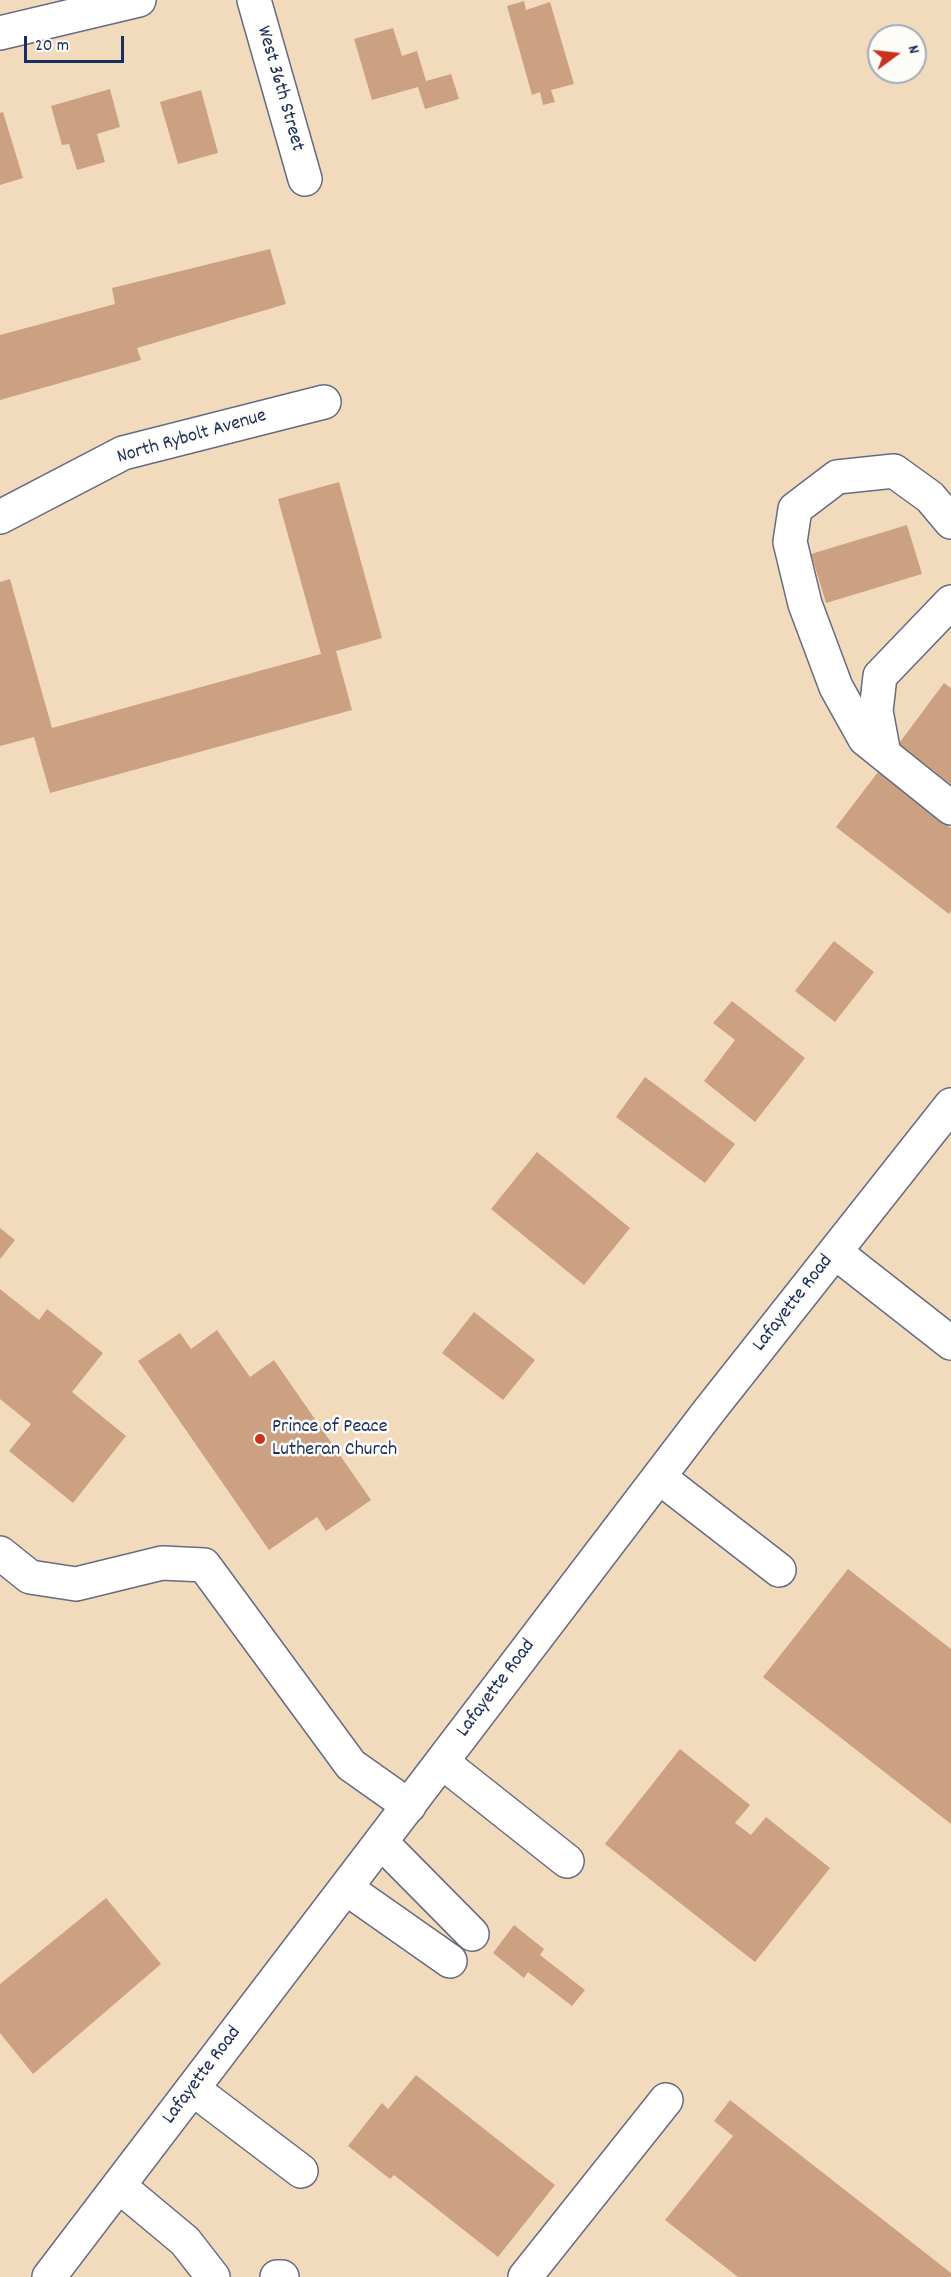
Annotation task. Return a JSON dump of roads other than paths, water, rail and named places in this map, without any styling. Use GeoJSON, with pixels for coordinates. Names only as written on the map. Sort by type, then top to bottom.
{"type":"FeatureCollection","features":[{"type":"Feature","properties":{"kind":"main road"},"geometry":{"type":"LineString","coordinates":[[0,33],[139,0]]}},
{"type":"Feature","properties":{"kind":"main road","name":"West 36th Street"},"geometry":{"type":"LineString","coordinates":[[254,0],[305,179]]}},
{"type":"Feature","properties":{"kind":"main road","name":"North Rybolt Avenue"},"geometry":{"type":"LineString","coordinates":[[0,517],[123,453],[324,402]]}},
{"type":"Feature","properties":{"kind":"main road"},"geometry":{"type":"LineString","coordinates":[[951,522],[930,497],[894,471],[837,477],[795,509],[790,542],[805,604],[832,677],[865,739],[951,808]]}},
{"type":"Feature","properties":{"kind":"main road"},"geometry":{"type":"LineString","coordinates":[[884,754],[876,711],[880,676],[951,602]]}},
{"type":"Feature","properties":{"kind":"main road","name":"Lafayette Road"},"geometry":{"type":"LineString","coordinates":[[50,2277],[659,1477],[949,1112]]}},
{"type":"Feature","properties":{"kind":"main road"},"geometry":{"type":"LineString","coordinates":[[836,1252],[951,1342]]}},
{"type":"Feature","properties":{"kind":"main road"},"geometry":{"type":"LineString","coordinates":[[659,1477],[779,1570]]}},
{"type":"Feature","properties":{"kind":"main road"},"geometry":{"type":"LineString","coordinates":[[0,1553],[30,1577],[76,1584],[162,1563],[204,1565],[351,1765],[409,1806]]}},
{"type":"Feature","properties":{"kind":"main road"},"geometry":{"type":"LineString","coordinates":[[442,1762],[567,1861]]}},
{"type":"Feature","properties":{"kind":"main road"},"geometry":{"type":"LineString","coordinates":[[381,1842],[472,1934]]}},
{"type":"Feature","properties":{"kind":"main road"},"geometry":{"type":"LineString","coordinates":[[346,1888],[450,1961]]}},
{"type":"Feature","properties":{"kind":"main road"},"geometry":{"type":"LineString","coordinates":[[193,2089],[302,2171]]}},
{"type":"Feature","properties":{"kind":"main road"},"geometry":{"type":"LineString","coordinates":[[525,2277],[666,2100]]}},
{"type":"Feature","properties":{"kind":"main road"},"geometry":{"type":"LineString","coordinates":[[118,2186],[185,2241],[213,2277]]}},
{"type":"Feature","properties":{"kind":"main road"},"geometry":{"type":"LineString","coordinates":[[276,2277],[282,2277]]}},
{"type":"Feature","properties":{"kind":"place","name":"Prince of Peace Lutheran Church"},"geometry":{"type":"Point","coordinates":[260,1439]}}]}
